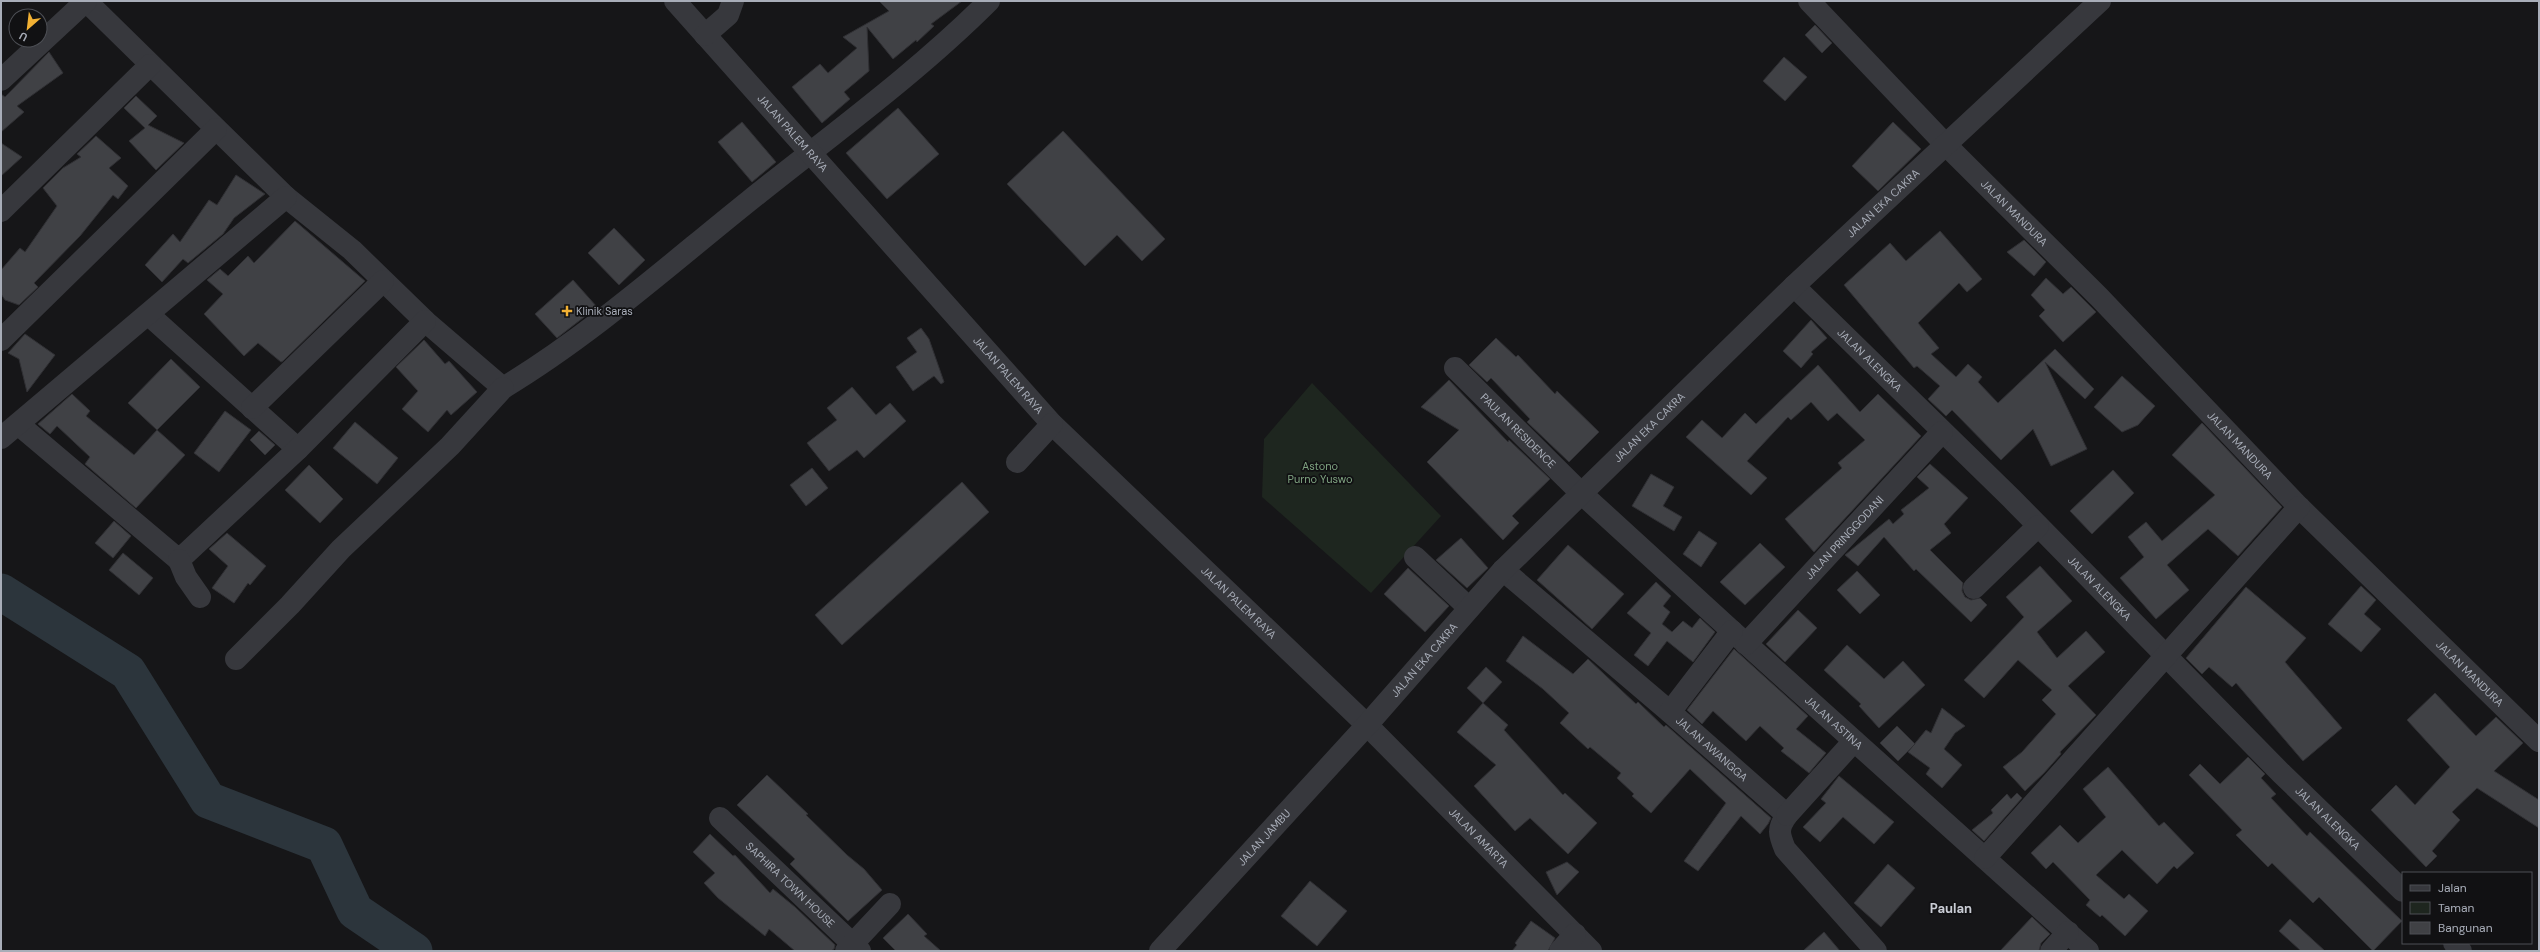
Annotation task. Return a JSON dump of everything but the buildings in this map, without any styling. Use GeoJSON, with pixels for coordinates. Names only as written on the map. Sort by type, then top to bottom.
{"type":"FeatureCollection","features":[{"type":"Feature","properties":{"kind":"street"},"geometry":{"type":"LineString","coordinates":[[1,80],[86,1],[286,197],[352,250],[425,321],[503,388]]}},
{"type":"Feature","properties":{"kind":"street","name":"JALAN PALEM RAYA"},"geometry":{"type":"LineString","coordinates":[[675,1],[1052,424],[1368,724]]}},
{"type":"Feature","properties":{"kind":"street"},"geometry":{"type":"LineString","coordinates":[[705,35],[728,14],[733,1]]}},
{"type":"Feature","properties":{"kind":"street"},"geometry":{"type":"LineString","coordinates":[[236,659],[290,605],[341,549],[450,446],[503,388],[548,361],[922,62],[989,1]]}},
{"type":"Feature","properties":{"kind":"street","name":"JALAN EKA CAKRA"},"geometry":{"type":"LineString","coordinates":[[1368,724],[1503,570],[1794,286],[2100,1]]}},
{"type":"Feature","properties":{"kind":"street","name":"JALAN MANDURA"},"geometry":{"type":"LineString","coordinates":[[1813,2],[1946,145],[2099,297],[2299,507],[2539,741]]}},
{"type":"Feature","properties":{"kind":"street"},"geometry":{"type":"LineString","coordinates":[[1,211],[150,65]]}},
{"type":"Feature","properties":{"kind":"street"},"geometry":{"type":"LineString","coordinates":[[1,340],[216,129]]}},
{"type":"Feature","properties":{"kind":"street"},"geometry":{"type":"LineString","coordinates":[[1,438],[149,315],[286,197]]}},
{"type":"Feature","properties":{"kind":"street"},"geometry":{"type":"LineString","coordinates":[[252,408],[383,281]]}},
{"type":"Feature","properties":{"kind":"street","name":"JALAN ALENGKA"},"geometry":{"type":"LineString","coordinates":[[1794,286],[2038,526],[2166,657],[2402,891]]}},
{"type":"Feature","properties":{"kind":"street"},"geometry":{"type":"LineString","coordinates":[[149,315],[298,449]]}},
{"type":"Feature","properties":{"kind":"street"},"geometry":{"type":"LineString","coordinates":[[179,560],[298,449],[425,321]]}},
{"type":"Feature","properties":{"kind":"street","name":"PAULAN RESIDENCE"},"geometry":{"type":"LineString","coordinates":[[1455,368],[1581,493]]}},
{"type":"Feature","properties":{"kind":"street"},"geometry":{"type":"LineString","coordinates":[[18,424],[179,560],[186,577],[200,597]]}},
{"type":"Feature","properties":{"kind":"street"},"geometry":{"type":"LineString","coordinates":[[1017,462],[1052,424]]}},
{"type":"Feature","properties":{"kind":"street","name":"JALAN PRINGGODANI"},"geometry":{"type":"LineString","coordinates":[[1670,712],[1739,638],[1942,432]]}},
{"type":"Feature","properties":{"kind":"street","name":"JALAN ASTINA"},"geometry":{"type":"LineString","coordinates":[[1581,493],[1739,638],[2088,951]]}},
{"type":"Feature","properties":{"kind":"street"},"geometry":{"type":"LineString","coordinates":[[1985,858],[2299,507]]}},
{"type":"Feature","properties":{"kind":"street"},"geometry":{"type":"LineString","coordinates":[[1974,588],[2038,526]]}},
{"type":"Feature","properties":{"kind":"street"},"geometry":{"type":"LineString","coordinates":[[1415,557],[1469,608]]}},
{"type":"Feature","properties":{"kind":"street","name":"JALAN AWANGGA"},"geometry":{"type":"LineString","coordinates":[[1503,570],[1670,712],[1788,816]]}},
{"type":"Feature","properties":{"kind":"street","name":"JALAN AMARTA"},"geometry":{"type":"LineString","coordinates":[[1368,724],[1591,951]]}},
{"type":"Feature","properties":{"kind":"street","name":"JALAN JAMBU"},"geometry":{"type":"LineString","coordinates":[[1160,951],[1368,724]]}},
{"type":"Feature","properties":{"kind":"street"},"geometry":{"type":"LineString","coordinates":[[1854,741],[1780,826],[1780,837],[1785,849],[1876,951]]}},
{"type":"Feature","properties":{"kind":"street","name":"SAPHIRA TOWN HOUSE"},"geometry":{"type":"LineString","coordinates":[[720,818],[853,948]]}},
{"type":"Feature","properties":{"kind":"street"},"geometry":{"type":"LineString","coordinates":[[853,948],[890,904]]}},
{"type":"Feature","properties":{"kind":"street"},"geometry":{"type":"LineString","coordinates":[[2051,951],[2068,932]]}},
{"type":"Feature","properties":{"kind":"street"},"geometry":{"type":"LineString","coordinates":[[1560,951],[1575,934]]}},
{"type":"Feature","properties":{"kind":"green space","name":"Astono Purno Yuswo"},"geometry":{"type":"Polygon","coordinates":[[[1312,383],[1441,516],[1371,593],[1262,497],[1264,439],[1312,383]]]}},
{"type":"Feature","properties":{"kind":"waterway"},"geometry":{"type":"LineString","coordinates":[[1,592],[128,672],[208,800],[324,845],[355,911],[414,951]]}},
{"type":"Feature","properties":{"kind":"place","name":"Klinik Saras"},"geometry":{"type":"Point","coordinates":[567,311]}},
{"type":"Feature","properties":{"kind":"district","name":"Paulan"},"geometry":{"type":"Point","coordinates":[1951,908]}}]}
